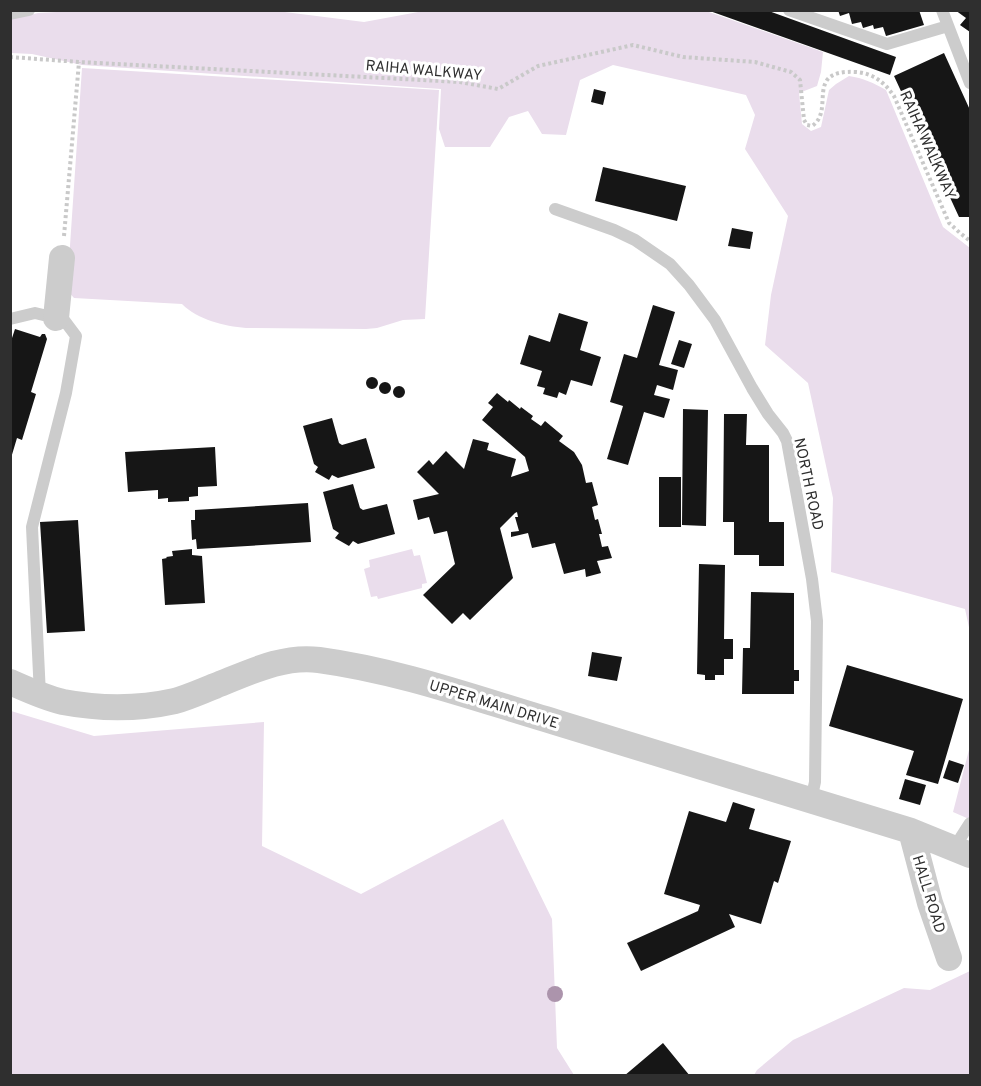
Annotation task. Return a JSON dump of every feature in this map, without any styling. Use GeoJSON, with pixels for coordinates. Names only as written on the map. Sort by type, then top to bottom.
{"type":"FeatureCollection","features":[{"type":"Feature","properties":{"kind":"street"},"geometry":{"type":"LineString","coordinates":[[56,318],[62,258]]}},
{"type":"Feature","properties":{"kind":"street","name":"UPPER MAIN DRIVE"},"geometry":{"type":"LineString","coordinates":[[10,682],[62,702],[126,707],[154,705],[178,700],[272,664],[296,659],[317,659],[425,682],[911,831],[962,852]]}},
{"type":"Feature","properties":{"kind":"street","name":"HALL ROAD"},"geometry":{"type":"LineString","coordinates":[[911,831],[930,903],[949,958]]}},
{"type":"Feature","properties":{"kind":"lane"},"geometry":{"type":"LineString","coordinates":[[10,14],[29,10]]}},
{"type":"Feature","properties":{"kind":"lane"},"geometry":{"type":"LineString","coordinates":[[789,10],[883,43],[948,26]]}},
{"type":"Feature","properties":{"kind":"lane"},"geometry":{"type":"LineString","coordinates":[[942,10],[970,83]]}},
{"type":"Feature","properties":{"kind":"lane","name":"NORTH ROAD"},"geometry":{"type":"LineString","coordinates":[[555,209],[625,235],[670,264],[715,320],[768,414],[787,441],[812,579],[817,621],[815,782],[811,800]]}},
{"type":"Feature","properties":{"kind":"lane"},"geometry":{"type":"LineString","coordinates":[[10,319],[35,313],[64,320],[76,336],[66,393],[32,527],[40,695]]}},
{"type":"Feature","properties":{"kind":"lane"},"geometry":{"type":"LineString","coordinates":[[962,852],[970,823]]}},
{"type":"Feature","properties":{"kind":"path","name":"RAIHA WALKWAY"},"geometry":{"type":"LineString","coordinates":[[10,57],[460,82],[498,89],[538,66],[633,45],[683,57],[755,62],[790,72],[800,80],[804,120],[807,125],[812,126],[820,115],[824,87],[828,79],[841,72],[861,72],[882,81],[894,96],[949,223],[970,241]]}},
{"type":"Feature","properties":{"kind":"path"},"geometry":{"type":"LineString","coordinates":[[62,258],[79,62]]}},
{"type":"Feature","properties":{"kind":"shaded area"},"geometry":{"type":"Polygon","coordinates":[[[94,10],[269,10],[364,22],[429,10],[706,11],[823,52],[817,86],[799,93],[802,124],[811,131],[821,127],[829,90],[849,76],[868,81],[886,90],[943,227],[970,248],[970,632],[965,609],[831,572],[833,498],[808,383],[765,345],[771,295],[788,216],[745,149],[755,115],[746,95],[613,65],[580,80],[566,135],[542,134],[528,111],[509,117],[490,147],[445,147],[439,129],[441,89],[82,65],[32,54],[11,53],[10,19],[38,13],[94,10]]]}},
{"type":"Feature","properties":{"kind":"shaded area"},"geometry":{"type":"Polygon","coordinates":[[[82,68],[439,90],[425,319],[403,320],[366,329],[246,328],[212,321],[188,310],[182,304],[74,298],[67,290],[82,68]]]}},
{"type":"Feature","properties":{"kind":"shaded area"},"geometry":{"type":"Polygon","coordinates":[[[412,549],[414,556],[420,555],[427,583],[422,584],[422,588],[378,599],[377,596],[371,597],[364,569],[370,567],[369,560],[412,549]]]}},
{"type":"Feature","properties":{"kind":"shaded area"},"geometry":{"type":"Polygon","coordinates":[[[11,711],[94,736],[264,722],[262,846],[361,894],[503,819],[552,919],[557,1048],[574,1075],[11,1075],[11,711]]]}},
{"type":"Feature","properties":{"kind":"shaded area"},"geometry":{"type":"Polygon","coordinates":[[[970,746],[970,815],[969,819],[953,812],[970,746]]]}},
{"type":"Feature","properties":{"kind":"shaded area"},"geometry":{"type":"Polygon","coordinates":[[[970,971],[970,1075],[754,1075],[793,1040],[904,988],[930,990],[970,971]]]}},
{"type":"Feature","properties":{"kind":"building"},"geometry":{"type":"Polygon","coordinates":[[[707,10],[766,10],[896,57],[890,75],[707,10]]]}},
{"type":"Feature","properties":{"kind":"building"},"geometry":{"type":"Polygon","coordinates":[[[838,10],[919,10],[924,25],[886,36],[883,27],[874,29],[873,25],[863,28],[861,22],[852,24],[849,13],[840,16],[838,10]]]}},
{"type":"Feature","properties":{"kind":"building"},"geometry":{"type":"Polygon","coordinates":[[[955,10],[970,10],[970,32],[960,25],[966,18],[955,10]]]}},
{"type":"Feature","properties":{"kind":"building"},"geometry":{"type":"Polygon","coordinates":[[[944,53],[970,110],[970,217],[959,217],[894,76],[944,53]]]}},
{"type":"Feature","properties":{"kind":"building"},"geometry":{"type":"Polygon","coordinates":[[[594,89],[606,92],[603,105],[591,102],[594,89]]]}},
{"type":"Feature","properties":{"kind":"building"},"geometry":{"type":"Polygon","coordinates":[[[603,167],[686,186],[677,221],[595,201],[603,167]]]}},
{"type":"Feature","properties":{"kind":"building"},"geometry":{"type":"Polygon","coordinates":[[[732,228],[753,232],[750,249],[728,246],[732,228]]]}},
{"type":"Feature","properties":{"kind":"building"},"geometry":{"type":"Polygon","coordinates":[[[653,305],[675,312],[659,365],[678,370],[673,390],[657,385],[654,395],[670,399],[664,418],[644,412],[628,465],[607,459],[623,406],[610,402],[624,354],[637,358],[653,305]]]}},
{"type":"Feature","properties":{"kind":"building"},"geometry":{"type":"Polygon","coordinates":[[[559,313],[588,322],[580,350],[601,357],[592,386],[571,380],[566,395],[559,392],[557,398],[543,394],[545,388],[537,386],[542,371],[520,364],[529,335],[550,342],[559,313]]]}},
{"type":"Feature","properties":{"kind":"building"},"geometry":{"type":"Polygon","coordinates":[[[15,329],[40,337],[45,334],[47,339],[31,392],[36,394],[22,440],[17,438],[11,458],[10,344],[15,329]]]}},
{"type":"Feature","properties":{"kind":"building"},"geometry":{"type":"Polygon","coordinates":[[[679,340],[692,344],[684,368],[671,364],[679,340]]]}},
{"type":"Feature","properties":{"kind":"building"},"geometry":{"type":"Polygon","coordinates":[[[372,377],[378,383],[372,389],[366,383],[372,377]]]}},
{"type":"Feature","properties":{"kind":"building"},"geometry":{"type":"Polygon","coordinates":[[[387,382],[391,388],[387,394],[383,394],[379,386],[387,382]]]}},
{"type":"Feature","properties":{"kind":"building"},"geometry":{"type":"Polygon","coordinates":[[[399,386],[405,392],[399,398],[393,392],[399,386]]]}},
{"type":"Feature","properties":{"kind":"building"},"geometry":{"type":"Polygon","coordinates":[[[497,393],[533,416],[531,419],[541,426],[545,421],[563,436],[559,441],[574,452],[582,465],[586,483],[592,482],[598,505],[592,507],[602,534],[599,534],[602,547],[608,546],[612,558],[597,561],[601,573],[586,577],[585,569],[564,574],[555,543],[532,548],[528,533],[511,537],[511,532],[519,531],[515,517],[518,517],[517,512],[500,528],[513,578],[470,620],[463,613],[452,624],[423,595],[455,564],[447,531],[434,534],[429,517],[418,520],[413,500],[439,494],[417,472],[429,460],[433,465],[446,451],[464,469],[473,439],[489,443],[487,450],[516,459],[511,477],[529,471],[525,457],[482,420],[493,407],[488,403],[497,393]]]}},
{"type":"Feature","properties":{"kind":"building"},"geometry":{"type":"Polygon","coordinates":[[[683,409],[708,410],[706,526],[682,525],[683,409]]]}},
{"type":"Feature","properties":{"kind":"building"},"geometry":{"type":"Polygon","coordinates":[[[724,414],[747,414],[746,445],[769,445],[769,522],[784,522],[784,566],[759,566],[759,555],[734,555],[734,522],[723,522],[724,414]]]}},
{"type":"Feature","properties":{"kind":"building"},"geometry":{"type":"Polygon","coordinates":[[[332,418],[339,443],[342,445],[366,438],[375,468],[338,478],[332,475],[329,480],[315,472],[318,467],[314,464],[303,426],[332,418]]]}},
{"type":"Feature","properties":{"kind":"building"},"geometry":{"type":"Polygon","coordinates":[[[215,447],[217,486],[198,487],[198,496],[189,497],[189,501],[168,502],[168,498],[158,499],[158,490],[128,492],[125,452],[215,447]]]}},
{"type":"Feature","properties":{"kind":"building"},"geometry":{"type":"Polygon","coordinates":[[[659,477],[681,477],[681,527],[659,527],[659,477]]]}},
{"type":"Feature","properties":{"kind":"building"},"geometry":{"type":"Polygon","coordinates":[[[353,484],[360,508],[363,510],[387,504],[395,534],[358,544],[353,541],[349,546],[335,538],[339,533],[333,529],[323,492],[353,484]]]}},
{"type":"Feature","properties":{"kind":"building"},"geometry":{"type":"Polygon","coordinates":[[[308,503],[311,542],[197,549],[196,539],[192,540],[191,520],[195,520],[195,510],[308,503]]]}},
{"type":"Feature","properties":{"kind":"building"},"geometry":{"type":"Polygon","coordinates":[[[78,520],[85,631],[47,633],[40,522],[78,520]]]}},
{"type":"Feature","properties":{"kind":"building"},"geometry":{"type":"Polygon","coordinates":[[[192,549],[192,555],[202,556],[205,603],[165,605],[162,559],[173,556],[172,551],[192,549]]]}},
{"type":"Feature","properties":{"kind":"building"},"geometry":{"type":"Polygon","coordinates":[[[699,564],[725,565],[724,639],[733,639],[733,659],[724,659],[724,675],[715,675],[715,680],[705,680],[705,675],[697,674],[699,564]]]}},
{"type":"Feature","properties":{"kind":"building"},"geometry":{"type":"Polygon","coordinates":[[[751,592],[794,593],[794,670],[799,670],[799,681],[794,681],[794,694],[742,694],[743,648],[750,648],[751,592]]]}},
{"type":"Feature","properties":{"kind":"building"},"geometry":{"type":"Polygon","coordinates":[[[592,652],[622,657],[617,681],[588,676],[592,652]]]}},
{"type":"Feature","properties":{"kind":"building"},"geometry":{"type":"Polygon","coordinates":[[[847,665],[963,699],[938,784],[906,775],[914,751],[829,726],[847,665]]]}},
{"type":"Feature","properties":{"kind":"building"},"geometry":{"type":"Polygon","coordinates":[[[949,760],[964,765],[958,783],[943,778],[949,760]]]}},
{"type":"Feature","properties":{"kind":"building"},"geometry":{"type":"Polygon","coordinates":[[[905,779],[926,785],[920,805],[899,799],[905,779]]]}},
{"type":"Feature","properties":{"kind":"building"},"geometry":{"type":"Polygon","coordinates":[[[733,802],[755,809],[749,829],[791,841],[778,883],[774,881],[761,924],[729,914],[735,927],[641,971],[627,943],[698,911],[700,905],[664,894],[689,811],[726,822],[733,802]]]}},
{"type":"Feature","properties":{"kind":"building"},"geometry":{"type":"Polygon","coordinates":[[[663,1043],[690,1076],[624,1076],[663,1043]]]}}]}
